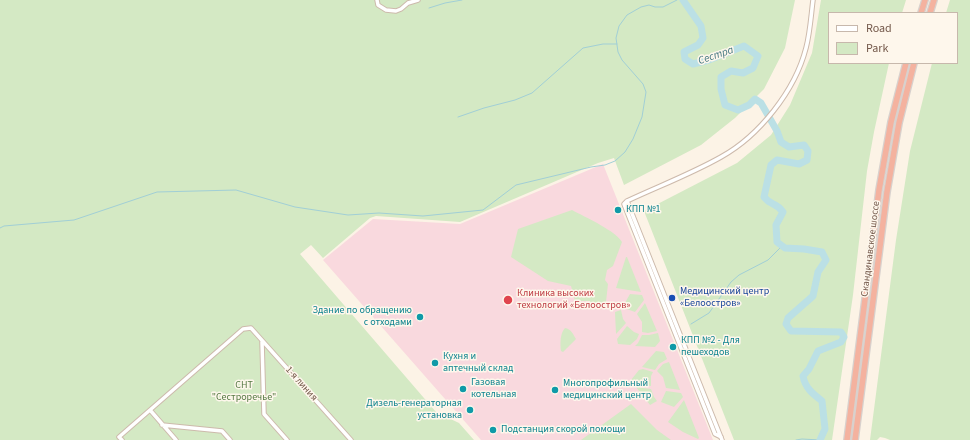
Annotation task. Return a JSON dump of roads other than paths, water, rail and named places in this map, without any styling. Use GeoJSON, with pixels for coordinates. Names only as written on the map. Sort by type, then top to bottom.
{"type":"FeatureCollection","features":[{"type":"Feature","properties":{"kind":"highway"},"geometry":{"type":"LineString","coordinates":[[921,12],[925,0]]}},
{"type":"Feature","properties":{"kind":"highway"},"geometry":{"type":"LineString","coordinates":[[930,12],[934,0]]}},
{"type":"Feature","properties":{"kind":"highway","name":"Скандинавское шоссе"},"geometry":{"type":"LineString","coordinates":[[847,440],[879,190],[891,122],[906,64]]}},
{"type":"Feature","properties":{"kind":"highway","name":"Скандинавское шоссе"},"geometry":{"type":"LineString","coordinates":[[855,440],[887,192],[899,123],[914,64]]}},
{"type":"Feature","properties":{"kind":"street"},"geometry":{"type":"LineString","coordinates":[[377,0],[378,5],[386,10],[396,11],[415,0]]}},
{"type":"Feature","properties":{"kind":"street"},"geometry":{"type":"LineString","coordinates":[[721,438],[716,434],[624,204],[723,156],[764,122],[774,110],[788,88],[804,54],[813,0]]}},
{"type":"Feature","properties":{"kind":"street","name":"1-я линия"},"geometry":{"type":"LineString","coordinates":[[150,410],[243,329],[251,328],[351,440]]}},
{"type":"Feature","properties":{"kind":"street"},"geometry":{"type":"LineString","coordinates":[[262,342],[264,414],[287,440]]}},
{"type":"Feature","properties":{"kind":"street"},"geometry":{"type":"LineString","coordinates":[[122,440],[118,437],[150,410],[176,440]]}},
{"type":"Feature","properties":{"kind":"street"},"geometry":{"type":"LineString","coordinates":[[162,425],[222,430],[230,440]]}},
{"type":"Feature","properties":{"kind":"waterway"},"geometry":{"type":"LineString","coordinates":[[429,8],[462,0]]}},
{"type":"Feature","properties":{"kind":"waterway"},"geometry":{"type":"LineString","coordinates":[[0,228],[4,226],[74,220],[157,192],[236,190],[295,207],[348,215],[379,213],[423,216],[483,210],[516,185],[605,165],[615,161],[625,152],[633,139],[642,117],[646,92],[643,84],[622,60],[618,52],[616,38],[619,26],[627,15],[641,7],[649,5],[663,7],[677,0]]}},
{"type":"Feature","properties":{"kind":"waterway","name":"Сестра"},"geometry":{"type":"LineString","coordinates":[[683,0],[701,26],[703,38],[698,45],[684,52],[685,59],[693,64],[709,60],[744,46],[758,56],[753,68],[743,73],[731,71],[721,77],[721,89],[725,105],[738,110],[749,105],[755,99],[761,103],[777,131],[781,142],[789,147],[804,145],[808,151],[807,160],[799,164],[777,160],[771,165],[764,197],[783,212],[776,225],[777,242],[785,248],[822,252],[826,260],[818,272],[813,296],[788,318],[786,324],[791,331],[841,332],[844,337],[841,342],[818,351],[809,369],[803,376],[808,387],[822,401],[825,429],[820,440]]}},
{"type":"Feature","properties":{"kind":"waterway"},"geometry":{"type":"LineString","coordinates":[[458,117],[515,100],[532,93],[583,48],[603,44],[617,44]]}},
{"type":"Feature","properties":{"kind":"waterway"},"geometry":{"type":"LineString","coordinates":[[691,324],[709,313],[731,282],[739,275],[768,260],[782,246]]}},
{"type":"Feature","properties":{"kind":"waterway"},"geometry":{"type":"LineString","coordinates":[[796,440],[820,440]]}},
{"type":"Feature","properties":{"kind":"place","name":"КПП №1"},"geometry":{"type":"Point","coordinates":[618,210]}},
{"type":"Feature","properties":{"kind":"place","name":"Медицинский центр «Белоостров»"},"geometry":{"type":"Point","coordinates":[672,298]}},
{"type":"Feature","properties":{"kind":"place","name":"Клиника высоких технологий «Белоостров»"},"geometry":{"type":"Point","coordinates":[508,300]}},
{"type":"Feature","properties":{"kind":"place","name":"Здание по обращению с отходами"},"geometry":{"type":"Point","coordinates":[420,317]}},
{"type":"Feature","properties":{"kind":"place","name":"КПП №2 - Для пешеходов"},"geometry":{"type":"Point","coordinates":[673,347]}},
{"type":"Feature","properties":{"kind":"place","name":"Кухня и аптечный склад"},"geometry":{"type":"Point","coordinates":[435,363]}},
{"type":"Feature","properties":{"kind":"place","name":"Газовая котельная"},"geometry":{"type":"Point","coordinates":[463,389]}},
{"type":"Feature","properties":{"kind":"place","name":"Многопрофильный медицинский центр"},"geometry":{"type":"Point","coordinates":[555,390]}},
{"type":"Feature","properties":{"kind":"place","name":"Дизель-генераторная установка"},"geometry":{"type":"Point","coordinates":[470,410]}},
{"type":"Feature","properties":{"kind":"place","name":"Подстанция скорой помощи"},"geometry":{"type":"Point","coordinates":[493,430]}},
{"type":"Feature","properties":{"kind":"park label","name":"СНТ \"Сестроречье\""},"geometry":{"type":"Point","coordinates":[244,392]}}]}
